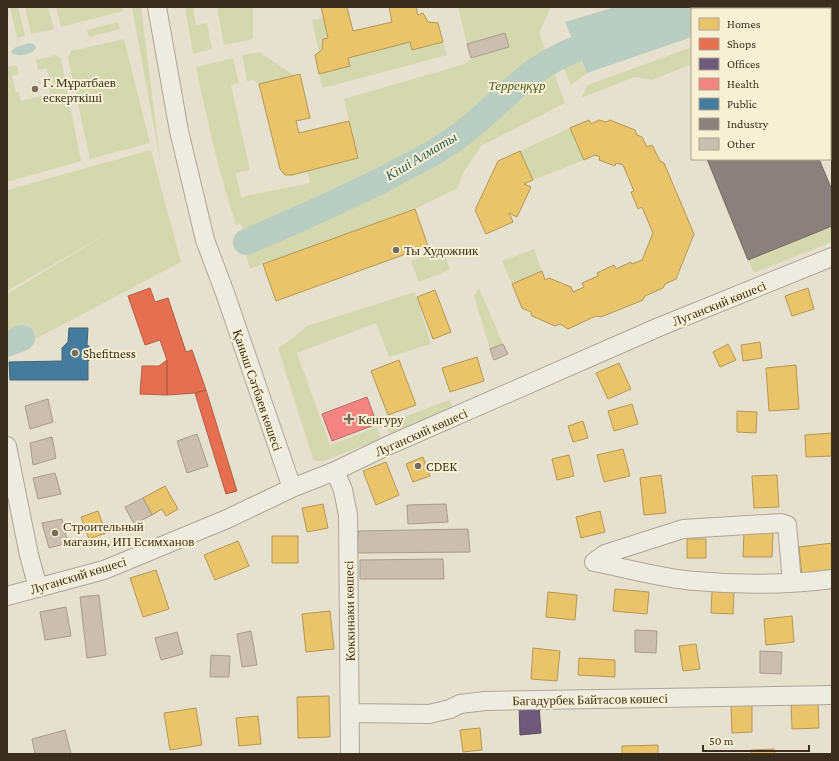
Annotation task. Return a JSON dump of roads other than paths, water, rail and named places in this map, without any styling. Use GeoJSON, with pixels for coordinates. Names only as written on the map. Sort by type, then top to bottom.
{"type":"FeatureCollection","features":[{"type":"Feature","properties":{"kind":"street","name":"Қаныш Сәтбаев көшесі"},"geometry":{"type":"LineString","coordinates":[[157,7],[169,81],[192,186],[211,238],[225,293],[292,488]]}},
{"type":"Feature","properties":{"kind":"street","name":"Луганский көшесі"},"geometry":{"type":"LineString","coordinates":[[7,596],[104,570],[227,519],[292,488],[335,471],[387,446],[659,327],[832,257]]}},
{"type":"Feature","properties":{"kind":"street"},"geometry":{"type":"LineString","coordinates":[[7,446],[29,555],[38,588]]}},
{"type":"Feature","properties":{"kind":"street","name":"Коккинаки көшесі"},"geometry":{"type":"LineString","coordinates":[[335,471],[343,490],[348,515],[350,754]]}},
{"type":"Feature","properties":{"kind":"street"},"geometry":{"type":"LineString","coordinates":[[792,583],[787,526],[781,523],[683,528],[605,554],[594,562],[694,581],[792,583],[832,579]]}},
{"type":"Feature","properties":{"kind":"street","name":"Багадурбек Байтасов көшесі"},"geometry":{"type":"LineString","coordinates":[[350,713],[429,714],[450,709],[460,704],[485,701],[832,695]]}},
{"type":"Feature","properties":{"kind":"waterway","name":"Кіші Алматы"},"geometry":{"type":"LineString","coordinates":[[246,242],[351,195],[430,155],[465,132],[521,82],[541,67],[562,55],[609,37]]}},
{"type":"Feature","properties":{"kind":"waterway","name":"Кіші Алматы"},"geometry":{"type":"LineString","coordinates":[[7,344],[22,338]]}},
{"type":"Feature","properties":{"kind":"place","name":"Г. Мұратбаев ескерткіші"},"geometry":{"type":"Point","coordinates":[35,89]}},
{"type":"Feature","properties":{"kind":"place","name":"Ты Художник"},"geometry":{"type":"Point","coordinates":[396,250]}},
{"type":"Feature","properties":{"kind":"place","name":"Shefitness"},"geometry":{"type":"Point","coordinates":[75,353]}},
{"type":"Feature","properties":{"kind":"place","name":"Кенгуру"},"geometry":{"type":"Point","coordinates":[349,419]}},
{"type":"Feature","properties":{"kind":"place","name":"CDEK"},"geometry":{"type":"Point","coordinates":[418,466]}},
{"type":"Feature","properties":{"kind":"place","name":"Строительный магазин, ИП Есимханов"},"geometry":{"type":"Point","coordinates":[55,533]}},
{"type":"Feature","properties":{"kind":"park label","name":"Терреңқұр"},"geometry":{"type":"Point","coordinates":[517,85]}}]}
